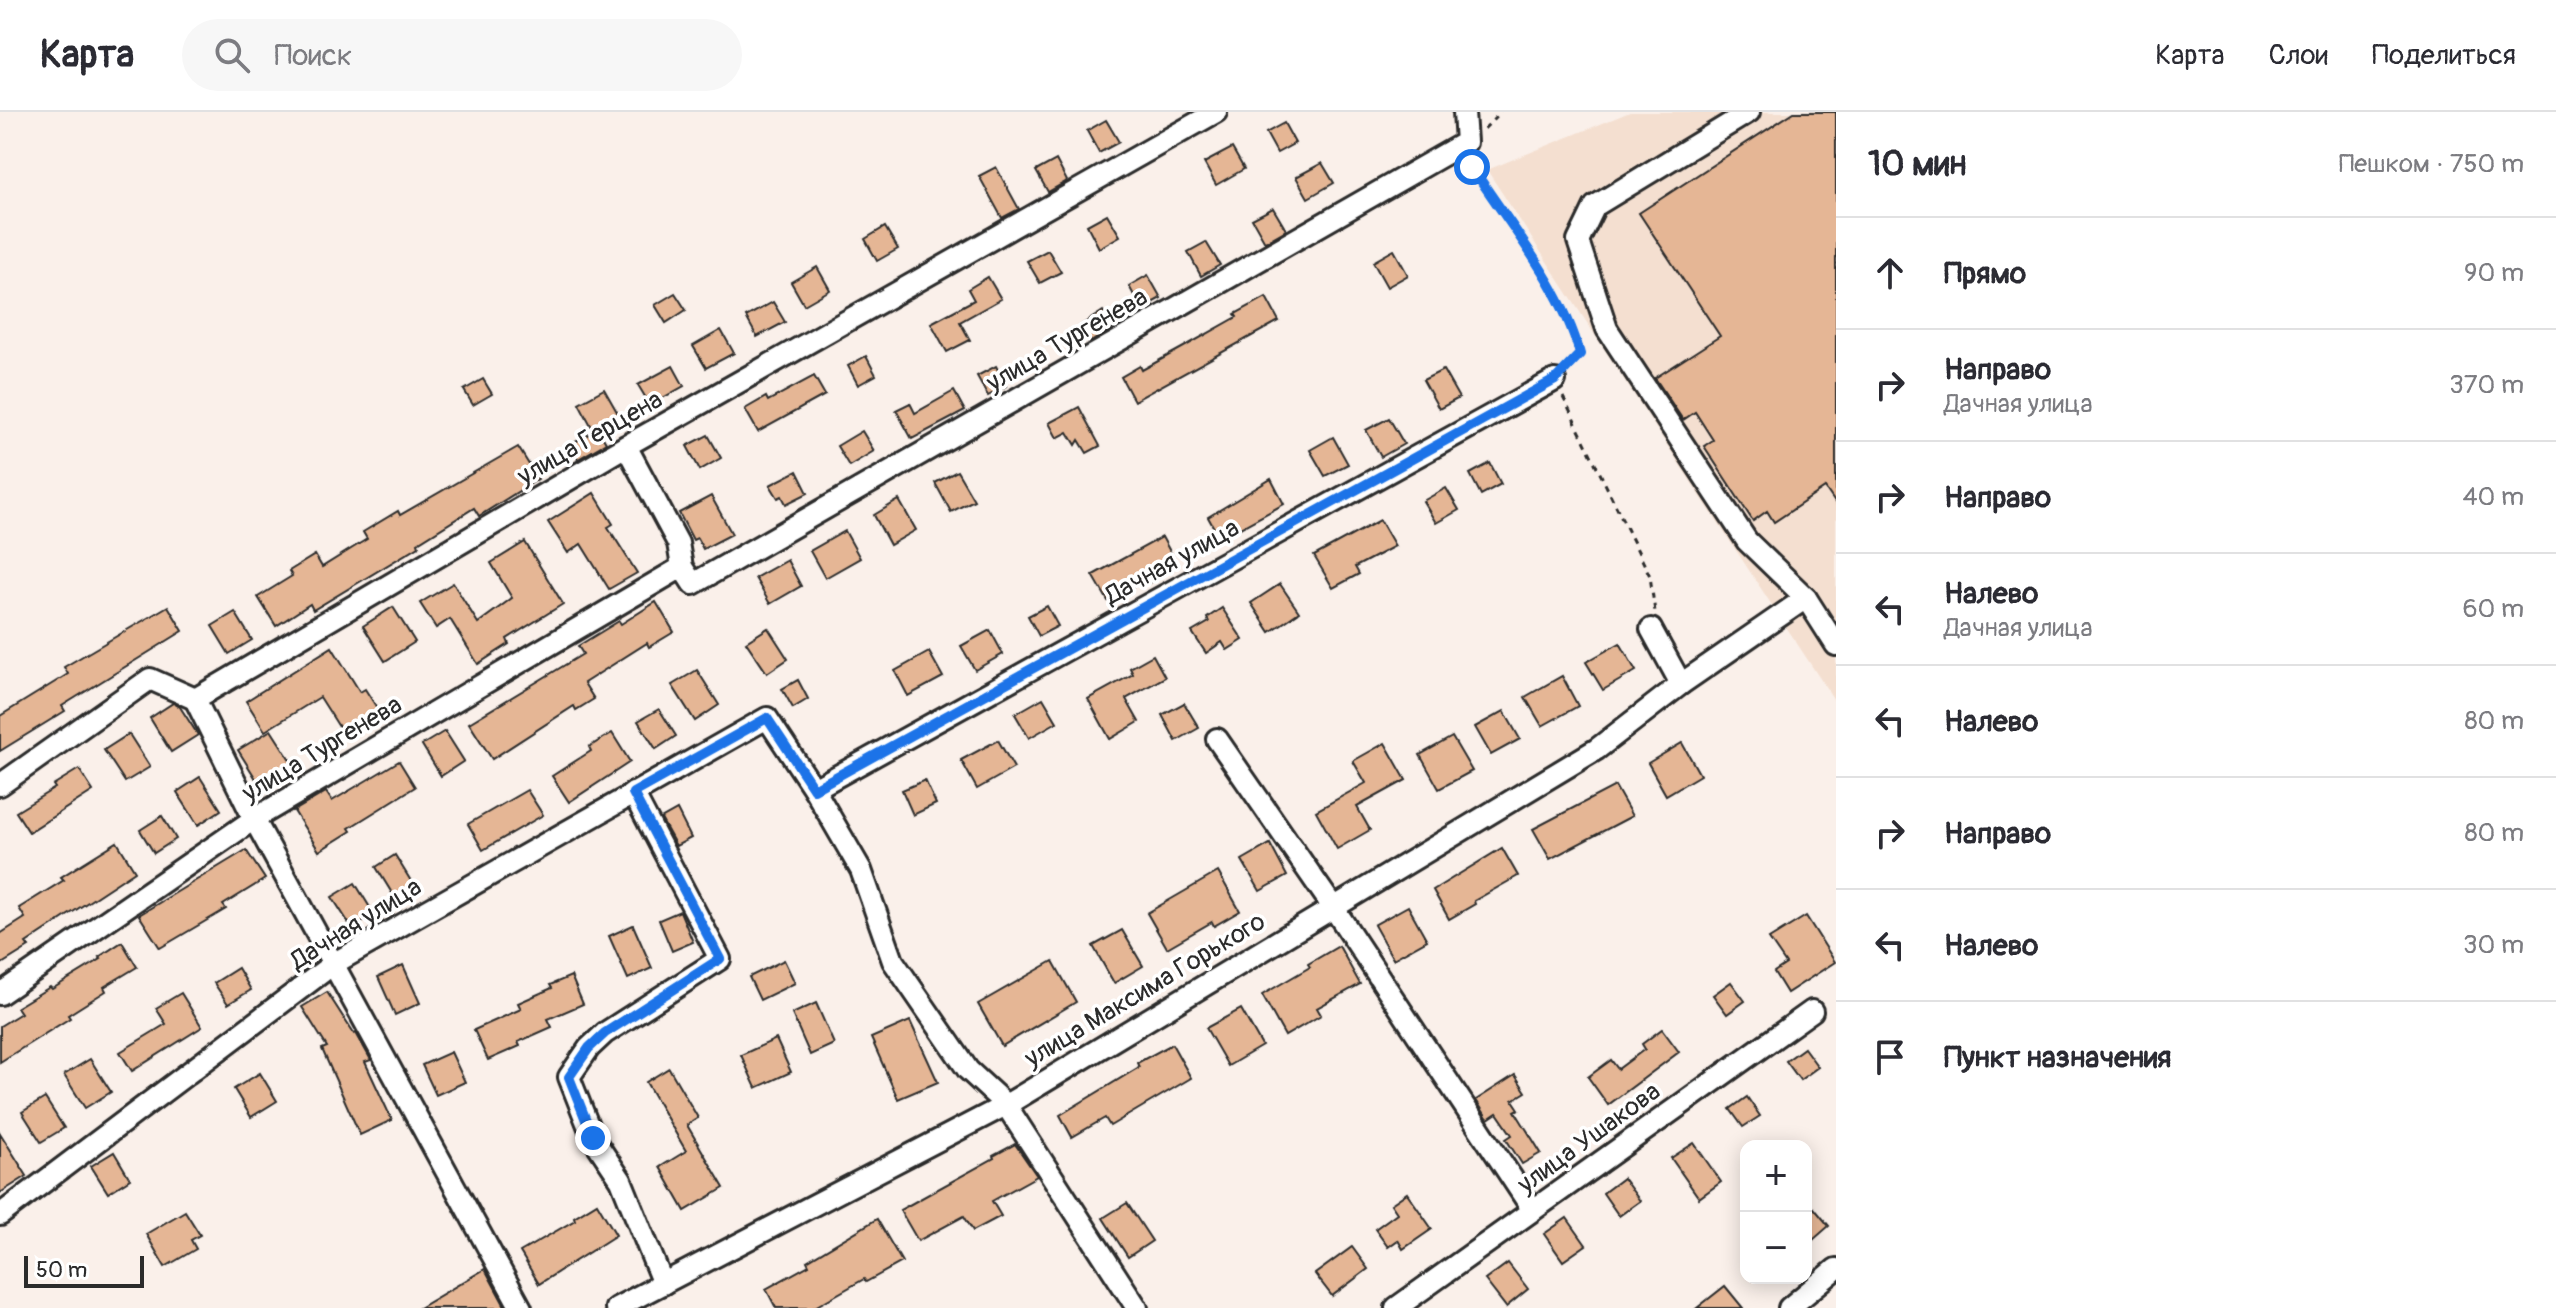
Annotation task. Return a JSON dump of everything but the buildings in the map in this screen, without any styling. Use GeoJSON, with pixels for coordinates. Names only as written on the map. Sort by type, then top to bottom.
{"type":"FeatureCollection","features":[{"type":"Feature","properties":{"kind":"street","name":"улица Герцена"},"geometry":{"type":"LineString","coordinates":[[195,699],[626,446],[1216,112]]}},
{"type":"Feature","properties":{"kind":"street"},"geometry":{"type":"LineString","coordinates":[[1464,112],[1466,142]]}},
{"type":"Feature","properties":{"kind":"street"},"geometry":{"type":"LineString","coordinates":[[1749,112],[1595,206],[1578,241],[1607,329],[1747,541],[1806,598],[1836,645]]}},
{"type":"Feature","properties":{"kind":"street","name":"улица Тургенева"},"geometry":{"type":"LineString","coordinates":[[0,994],[254,819],[1466,142]]}},
{"type":"Feature","properties":{"kind":"street","name":"Дачная улица"},"geometry":{"type":"LineString","coordinates":[[0,1215],[333,964],[767,718],[814,789],[1555,380]]}},
{"type":"Feature","properties":{"kind":"street"},"geometry":{"type":"LineString","coordinates":[[626,446],[678,543],[688,576]]}},
{"type":"Feature","properties":{"kind":"street","name":"улица Максима Горького"},"geometry":{"type":"LineString","coordinates":[[616,1308],[1006,1105],[1597,749],[1681,684],[1806,598]]}},
{"type":"Feature","properties":{"kind":"street"},"geometry":{"type":"LineString","coordinates":[[1651,629],[1681,684]]}},
{"type":"Feature","properties":{"kind":"street"},"geometry":{"type":"LineString","coordinates":[[0,785],[150,679],[195,699],[254,819],[521,1308]]}},
{"type":"Feature","properties":{"kind":"street"},"geometry":{"type":"LineString","coordinates":[[1217,739],[1333,907],[1533,1210]]}},
{"type":"Feature","properties":{"kind":"street"},"geometry":{"type":"LineString","coordinates":[[814,789],[861,870],[893,961],[968,1070],[1006,1105],[1137,1308]]}},
{"type":"Feature","properties":{"kind":"street"},"geometry":{"type":"LineString","coordinates":[[633,793],[720,959],[605,1033],[589,1048],[569,1077],[593,1138],[621,1180],[663,1284]]}},
{"type":"Feature","properties":{"kind":"street","name":"улица Ушакова"},"geometry":{"type":"LineString","coordinates":[[1396,1308],[1812,1011]]}},
{"type":"Feature","properties":{"kind":"street"},"geometry":{"type":"LineString","coordinates":[[1789,1308],[1836,1269]]}},
{"type":"Feature","properties":{"kind":"path"},"geometry":{"type":"LineString","coordinates":[[1466,142],[1472,167],[1572,325],[1580,354],[1555,380],[1650,576],[1655,609],[1651,629]]}},
{"type":"Feature","properties":{"kind":"shaded area"},"geometry":{"type":"Polygon","coordinates":[[[1630,112],[1836,112],[1836,703],[1487,170],[1630,112]]]}},
{"type":"Feature","properties":{"kind":"route"},"geometry":{"type":"LineString","coordinates":[[593,1138],[569,1077],[589,1048],[605,1033],[720,959],[633,793],[767,718],[814,789],[1555,380],[1580,354],[1572,325],[1472,167]]}}]}
